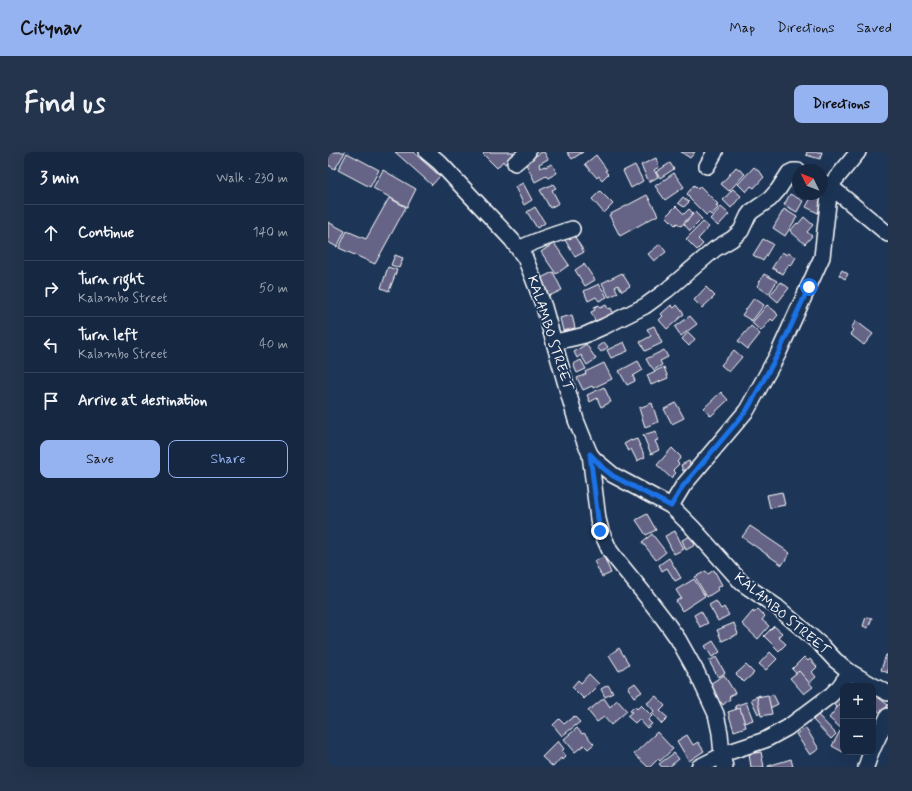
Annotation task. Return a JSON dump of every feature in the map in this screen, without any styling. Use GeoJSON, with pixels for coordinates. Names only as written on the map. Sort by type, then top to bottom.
{"type":"FeatureCollection","features":[{"type":"Feature","properties":{"kind":"street","name":"KALAMBO STREET"},"geometry":{"type":"LineString","coordinates":[[427,152],[512,240],[524,258],[544,307],[576,420],[590,454],[598,519],[602,535],[610,551],[659,612],[687,654],[716,714],[724,761]]}},
{"type":"Feature","properties":{"kind":"street"},"geometry":{"type":"LineString","coordinates":[[515,163],[528,152]]}},
{"type":"Feature","properties":{"kind":"street"},"geometry":{"type":"LineString","coordinates":[[707,166],[715,152]]}},
{"type":"Feature","properties":{"kind":"street"},"geometry":{"type":"LineString","coordinates":[[828,183],[858,152]]}},
{"type":"Feature","properties":{"kind":"street"},"geometry":{"type":"LineString","coordinates":[[555,342],[585,335],[645,306],[667,290],[715,249],[741,232],[751,212],[770,199],[792,172]]}},
{"type":"Feature","properties":{"kind":"street"},"geometry":{"type":"LineString","coordinates":[[828,187],[888,234]]}},
{"type":"Feature","properties":{"kind":"street"},"geometry":{"type":"LineString","coordinates":[[671,506],[687,482],[747,410],[778,354],[822,257],[825,200]]}},
{"type":"Feature","properties":{"kind":"street"},"geometry":{"type":"LineString","coordinates":[[519,249],[546,237],[572,229]]}},
{"type":"Feature","properties":{"kind":"street","name":"KALAMBO STREET"},"geometry":{"type":"LineString","coordinates":[[590,454],[613,476],[671,506],[692,527],[742,583],[778,607],[850,672],[888,693]]}},
{"type":"Feature","properties":{"kind":"street"},"geometry":{"type":"LineString","coordinates":[[699,767],[724,761],[739,748],[765,740],[787,728],[839,687],[850,672]]}},
{"type":"Feature","properties":{"kind":"street"},"geometry":{"type":"LineString","coordinates":[[876,742],[888,716]]}},
{"type":"Feature","properties":{"kind":"street"},"geometry":{"type":"LineString","coordinates":[[866,767],[870,755]]}},
{"type":"Feature","properties":{"kind":"building"},"geometry":{"type":"Polygon","coordinates":[[[328,152],[345,152],[335,169],[328,165],[328,152]]]}},
{"type":"Feature","properties":{"kind":"building"},"geometry":{"type":"Polygon","coordinates":[[[395,152],[413,152],[440,176],[432,185],[395,152]]]}},
{"type":"Feature","properties":{"kind":"building"},"geometry":{"type":"Polygon","coordinates":[[[485,152],[514,152],[517,155],[505,164],[503,161],[497,168],[483,154],[485,152]]]}},
{"type":"Feature","properties":{"kind":"building"},"geometry":{"type":"Polygon","coordinates":[[[544,152],[548,159],[539,164],[540,168],[552,164],[557,173],[548,178],[546,176],[535,182],[525,162],[544,152]]]}},
{"type":"Feature","properties":{"kind":"building"},"geometry":{"type":"Polygon","coordinates":[[[567,152],[583,152],[572,159],[567,152]]]}},
{"type":"Feature","properties":{"kind":"building"},"geometry":{"type":"Polygon","coordinates":[[[681,152],[695,152],[690,158],[681,152]]]}},
{"type":"Feature","properties":{"kind":"building"},"geometry":{"type":"Polygon","coordinates":[[[807,152],[822,152],[820,159],[806,155],[807,152]]]}},
{"type":"Feature","properties":{"kind":"building"},"geometry":{"type":"Polygon","coordinates":[[[347,153],[379,170],[370,187],[338,170],[347,153]]]}},
{"type":"Feature","properties":{"kind":"building"},"geometry":{"type":"Polygon","coordinates":[[[596,155],[607,170],[605,171],[608,174],[602,180],[599,176],[597,178],[585,164],[596,155]]]}},
{"type":"Feature","properties":{"kind":"building"},"geometry":{"type":"Polygon","coordinates":[[[656,158],[659,167],[654,170],[658,177],[649,182],[641,165],[656,158]]]}},
{"type":"Feature","properties":{"kind":"building"},"geometry":{"type":"Polygon","coordinates":[[[670,163],[674,169],[660,178],[656,172],[670,163]]]}},
{"type":"Feature","properties":{"kind":"building"},"geometry":{"type":"Polygon","coordinates":[[[635,165],[643,181],[631,188],[623,171],[635,165]]]}},
{"type":"Feature","properties":{"kind":"building"},"geometry":{"type":"Polygon","coordinates":[[[736,167],[745,174],[729,191],[721,184],[736,167]]]}},
{"type":"Feature","properties":{"kind":"building"},"geometry":{"type":"Polygon","coordinates":[[[754,167],[764,177],[754,188],[751,186],[746,192],[738,184],[754,167]]]}},
{"type":"Feature","properties":{"kind":"building"},"geometry":{"type":"Polygon","coordinates":[[[383,170],[416,189],[407,207],[373,188],[383,170]]]}},
{"type":"Feature","properties":{"kind":"building"},"geometry":{"type":"Polygon","coordinates":[[[674,173],[684,187],[665,200],[655,186],[674,173]]]}},
{"type":"Feature","properties":{"kind":"building"},"geometry":{"type":"Polygon","coordinates":[[[523,183],[532,200],[524,205],[515,187],[523,183]]]}},
{"type":"Feature","properties":{"kind":"building"},"geometry":{"type":"Polygon","coordinates":[[[553,184],[556,188],[552,190],[559,203],[550,208],[540,190],[553,184]]]}},
{"type":"Feature","properties":{"kind":"building"},"geometry":{"type":"Polygon","coordinates":[[[694,185],[698,189],[700,186],[718,204],[716,205],[718,208],[711,215],[709,213],[706,215],[689,198],[690,197],[687,194],[694,185]]]}},
{"type":"Feature","properties":{"kind":"building"},"geometry":{"type":"Polygon","coordinates":[[[733,189],[741,196],[731,208],[723,200],[733,189]]]}},
{"type":"Feature","properties":{"kind":"building"},"geometry":{"type":"Polygon","coordinates":[[[600,191],[613,204],[604,213],[592,199],[600,191]]]}},
{"type":"Feature","properties":{"kind":"building"},"geometry":{"type":"Polygon","coordinates":[[[790,194],[792,195],[792,200],[803,201],[797,212],[784,205],[790,194]]]}},
{"type":"Feature","properties":{"kind":"building"},"geometry":{"type":"Polygon","coordinates":[[[647,195],[658,215],[620,236],[609,215],[647,195]]]}},
{"type":"Feature","properties":{"kind":"building"},"geometry":{"type":"Polygon","coordinates":[[[683,197],[689,202],[684,207],[678,203],[683,197]]]}},
{"type":"Feature","properties":{"kind":"building"},"geometry":{"type":"Polygon","coordinates":[[[389,198],[406,207],[375,264],[339,248],[347,231],[366,239],[389,198]]]}},
{"type":"Feature","properties":{"kind":"building"},"geometry":{"type":"Polygon","coordinates":[[[810,200],[820,200],[819,203],[823,205],[818,213],[806,207],[810,200]]]}},
{"type":"Feature","properties":{"kind":"building"},"geometry":{"type":"Polygon","coordinates":[[[676,206],[684,214],[689,209],[693,213],[681,226],[677,223],[675,225],[666,216],[676,206]]]}},
{"type":"Feature","properties":{"kind":"building"},"geometry":{"type":"Polygon","coordinates":[[[535,207],[545,223],[537,228],[527,212],[535,207]]]}},
{"type":"Feature","properties":{"kind":"building"},"geometry":{"type":"Polygon","coordinates":[[[721,207],[729,214],[718,226],[710,219],[721,207]]]}},
{"type":"Feature","properties":{"kind":"building"},"geometry":{"type":"Polygon","coordinates":[[[784,209],[797,217],[785,236],[773,228],[784,209]]]}},
{"type":"Feature","properties":{"kind":"building"},"geometry":{"type":"Polygon","coordinates":[[[695,212],[702,219],[690,231],[684,224],[695,212]]]}},
{"type":"Feature","properties":{"kind":"building"},"geometry":{"type":"Polygon","coordinates":[[[804,217],[813,225],[807,232],[812,236],[805,244],[790,231],[804,217]]]}},
{"type":"Feature","properties":{"kind":"building"},"geometry":{"type":"Polygon","coordinates":[[[328,222],[345,231],[337,247],[328,242],[328,222]]]}},
{"type":"Feature","properties":{"kind":"building"},"geometry":{"type":"Polygon","coordinates":[[[703,222],[709,227],[698,239],[703,244],[697,250],[686,239],[703,222]]]}},
{"type":"Feature","properties":{"kind":"building"},"geometry":{"type":"Polygon","coordinates":[[[574,235],[584,252],[575,257],[565,240],[574,235]]]}},
{"type":"Feature","properties":{"kind":"building"},"geometry":{"type":"Polygon","coordinates":[[[763,239],[773,244],[763,261],[753,255],[763,239]]]}},
{"type":"Feature","properties":{"kind":"building"},"geometry":{"type":"Polygon","coordinates":[[[554,243],[569,265],[556,274],[541,252],[554,243]]]}},
{"type":"Feature","properties":{"kind":"building"},"geometry":{"type":"Polygon","coordinates":[[[660,244],[666,252],[654,261],[648,254],[660,244]]]}},
{"type":"Feature","properties":{"kind":"building"},"geometry":{"type":"Polygon","coordinates":[[[782,252],[796,257],[791,266],[789,264],[783,274],[772,268],[782,252]]]}},
{"type":"Feature","properties":{"kind":"building"},"geometry":{"type":"Polygon","coordinates":[[[395,255],[403,258],[399,268],[391,265],[395,255]]]}},
{"type":"Feature","properties":{"kind":"building"},"geometry":{"type":"Polygon","coordinates":[[[584,264],[595,280],[585,286],[575,270],[584,264]]]}},
{"type":"Feature","properties":{"kind":"building"},"geometry":{"type":"Polygon","coordinates":[[[388,267],[397,270],[389,291],[381,288],[388,267]]]}},
{"type":"Feature","properties":{"kind":"building"},"geometry":{"type":"Polygon","coordinates":[[[842,270],[848,274],[845,279],[839,275],[842,270]]]}},
{"type":"Feature","properties":{"kind":"building"},"geometry":{"type":"Polygon","coordinates":[[[553,272],[562,290],[549,296],[541,278],[553,272]]]}},
{"type":"Feature","properties":{"kind":"building"},"geometry":{"type":"Polygon","coordinates":[[[622,273],[630,286],[622,291],[618,285],[615,287],[618,293],[609,297],[602,283],[622,273]]]}},
{"type":"Feature","properties":{"kind":"building"},"geometry":{"type":"Polygon","coordinates":[[[764,274],[777,281],[769,294],[757,286],[764,274]]]}},
{"type":"Feature","properties":{"kind":"building"},"geometry":{"type":"Polygon","coordinates":[[[781,282],[789,288],[778,302],[770,295],[781,282]]]}},
{"type":"Feature","properties":{"kind":"building"},"geometry":{"type":"Polygon","coordinates":[[[599,284],[607,297],[599,301],[596,297],[588,301],[584,291],[599,284]]]}},
{"type":"Feature","properties":{"kind":"building"},"geometry":{"type":"Polygon","coordinates":[[[706,287],[715,296],[702,308],[694,300],[706,287]]]}},
{"type":"Feature","properties":{"kind":"building"},"geometry":{"type":"Polygon","coordinates":[[[754,298],[764,305],[752,321],[742,315],[754,298]]]}},
{"type":"Feature","properties":{"kind":"building"},"geometry":{"type":"Polygon","coordinates":[[[599,305],[600,308],[606,305],[608,309],[611,308],[615,317],[598,327],[591,312],[595,310],[594,307],[599,305]]]}},
{"type":"Feature","properties":{"kind":"building"},"geometry":{"type":"Polygon","coordinates":[[[671,305],[674,308],[677,305],[684,314],[667,329],[659,320],[663,316],[661,314],[671,305]]]}},
{"type":"Feature","properties":{"kind":"building"},"geometry":{"type":"Polygon","coordinates":[[[767,305],[778,315],[773,321],[771,319],[761,331],[752,323],[767,305]]]}},
{"type":"Feature","properties":{"kind":"building"},"geometry":{"type":"Polygon","coordinates":[[[572,315],[575,328],[563,331],[560,318],[572,315]]]}},
{"type":"Feature","properties":{"kind":"building"},"geometry":{"type":"Polygon","coordinates":[[[690,316],[697,324],[681,336],[675,327],[690,316]]]}},
{"type":"Feature","properties":{"kind":"building"},"geometry":{"type":"Polygon","coordinates":[[[856,321],[873,334],[864,345],[850,334],[853,330],[851,328],[856,321]]]}},
{"type":"Feature","properties":{"kind":"building"},"geometry":{"type":"Polygon","coordinates":[[[654,326],[662,343],[645,351],[640,342],[651,336],[647,329],[654,326]]]}},
{"type":"Feature","properties":{"kind":"building"},"geometry":{"type":"Polygon","coordinates":[[[751,326],[760,334],[748,349],[738,341],[751,326]]]}},
{"type":"Feature","properties":{"kind":"building"},"geometry":{"type":"Polygon","coordinates":[[[688,332],[695,339],[689,346],[682,339],[688,332]]]}},
{"type":"Feature","properties":{"kind":"building"},"geometry":{"type":"Polygon","coordinates":[[[604,342],[608,347],[601,352],[597,347],[604,342]]]}},
{"type":"Feature","properties":{"kind":"building"},"geometry":{"type":"Polygon","coordinates":[[[624,342],[628,351],[611,358],[607,350],[624,342]]]}},
{"type":"Feature","properties":{"kind":"building"},"geometry":{"type":"Polygon","coordinates":[[[586,344],[596,359],[587,365],[581,355],[577,358],[574,352],[586,344]]]}},
{"type":"Feature","properties":{"kind":"building"},"geometry":{"type":"Polygon","coordinates":[[[664,350],[668,357],[660,361],[662,365],[654,370],[646,359],[664,350]]]}},
{"type":"Feature","properties":{"kind":"building"},"geometry":{"type":"Polygon","coordinates":[[[734,350],[742,357],[729,372],[721,365],[734,350]]]}},
{"type":"Feature","properties":{"kind":"building"},"geometry":{"type":"Polygon","coordinates":[[[581,360],[586,369],[577,373],[573,364],[581,360]]]}},
{"type":"Feature","properties":{"kind":"building"},"geometry":{"type":"Polygon","coordinates":[[[638,361],[643,370],[633,376],[635,381],[627,385],[619,371],[638,361]]]}},
{"type":"Feature","properties":{"kind":"building"},"geometry":{"type":"Polygon","coordinates":[[[604,363],[612,379],[593,388],[592,386],[583,390],[577,378],[586,374],[585,372],[604,363]]]}},
{"type":"Feature","properties":{"kind":"building"},"geometry":{"type":"Polygon","coordinates":[[[664,367],[668,378],[651,385],[647,375],[664,367]]]}},
{"type":"Feature","properties":{"kind":"building"},"geometry":{"type":"Polygon","coordinates":[[[604,387],[611,402],[601,407],[597,398],[590,402],[587,395],[604,387]]]}},
{"type":"Feature","properties":{"kind":"building"},"geometry":{"type":"Polygon","coordinates":[[[721,392],[728,400],[711,416],[704,408],[721,392]]]}},
{"type":"Feature","properties":{"kind":"building"},"geometry":{"type":"Polygon","coordinates":[[[652,403],[658,422],[645,427],[639,408],[652,403]]]}},
{"type":"Feature","properties":{"kind":"building"},"geometry":{"type":"Polygon","coordinates":[[[676,403],[684,418],[672,424],[664,409],[676,403]]]}},
{"type":"Feature","properties":{"kind":"building"},"geometry":{"type":"Polygon","coordinates":[[[656,431],[658,440],[655,441],[659,450],[651,454],[643,435],[656,431]]]}},
{"type":"Feature","properties":{"kind":"building"},"geometry":{"type":"Polygon","coordinates":[[[637,439],[645,457],[637,461],[631,449],[628,451],[624,444],[631,440],[637,439]]]}},
{"type":"Feature","properties":{"kind":"building"},"geometry":{"type":"Polygon","coordinates":[[[672,448],[681,457],[677,462],[679,464],[673,470],[676,473],[671,478],[657,465],[672,448]]]}},
{"type":"Feature","properties":{"kind":"building"},"geometry":{"type":"Polygon","coordinates":[[[689,461],[691,467],[683,471],[681,465],[689,461]]]}},
{"type":"Feature","properties":{"kind":"building"},"geometry":{"type":"Polygon","coordinates":[[[782,492],[785,505],[770,508],[767,495],[782,492]]]}},
{"type":"Feature","properties":{"kind":"building"},"geometry":{"type":"Polygon","coordinates":[[[647,514],[656,530],[646,535],[636,520],[647,514]]]}},
{"type":"Feature","properties":{"kind":"building"},"geometry":{"type":"Polygon","coordinates":[[[750,526],[790,553],[782,565],[742,537],[750,526]]]}},
{"type":"Feature","properties":{"kind":"building"},"geometry":{"type":"Polygon","coordinates":[[[675,531],[684,549],[674,554],[665,536],[675,531]]]}},
{"type":"Feature","properties":{"kind":"building"},"geometry":{"type":"Polygon","coordinates":[[[652,534],[666,552],[656,560],[642,542],[652,534]]]}},
{"type":"Feature","properties":{"kind":"building"},"geometry":{"type":"Polygon","coordinates":[[[691,536],[695,545],[686,550],[682,540],[691,536]]]}},
{"type":"Feature","properties":{"kind":"building"},"geometry":{"type":"Polygon","coordinates":[[[604,557],[611,573],[602,577],[594,561],[604,557]]]}},
{"type":"Feature","properties":{"kind":"building"},"geometry":{"type":"Polygon","coordinates":[[[669,558],[681,578],[675,581],[667,568],[662,571],[659,565],[669,558]]]}},
{"type":"Feature","properties":{"kind":"building"},"geometry":{"type":"Polygon","coordinates":[[[714,570],[722,585],[717,588],[718,590],[707,597],[695,577],[706,571],[708,574],[714,570]]]}},
{"type":"Feature","properties":{"kind":"building"},"geometry":{"type":"Polygon","coordinates":[[[694,579],[705,596],[682,611],[676,601],[681,598],[676,590],[694,579]]]}},
{"type":"Feature","properties":{"kind":"building"},"geometry":{"type":"Polygon","coordinates":[[[716,601],[721,609],[724,607],[729,615],[718,621],[709,605],[716,601]]]}},
{"type":"Feature","properties":{"kind":"building"},"geometry":{"type":"Polygon","coordinates":[[[758,609],[765,616],[762,620],[769,626],[758,639],[742,624],[753,611],[754,613],[758,609]]]}},
{"type":"Feature","properties":{"kind":"building"},"geometry":{"type":"Polygon","coordinates":[[[701,611],[708,623],[700,627],[694,615],[701,611]]]}},
{"type":"Feature","properties":{"kind":"building"},"geometry":{"type":"Polygon","coordinates":[[[866,617],[872,618],[868,628],[863,626],[866,617]]]}},
{"type":"Feature","properties":{"kind":"building"},"geometry":{"type":"Polygon","coordinates":[[[734,623],[738,634],[722,641],[717,630],[734,623]]]}},
{"type":"Feature","properties":{"kind":"building"},"geometry":{"type":"Polygon","coordinates":[[[774,626],[782,633],[778,637],[786,644],[779,651],[764,636],[774,626]]]}},
{"type":"Feature","properties":{"kind":"building"},"geometry":{"type":"Polygon","coordinates":[[[713,641],[720,652],[712,657],[705,646],[713,641]]]}},
{"type":"Feature","properties":{"kind":"building"},"geometry":{"type":"Polygon","coordinates":[[[619,648],[629,664],[619,671],[609,655],[619,648]]]}},
{"type":"Feature","properties":{"kind":"building"},"geometry":{"type":"Polygon","coordinates":[[[770,652],[777,659],[766,670],[759,664],[770,652]]]}},
{"type":"Feature","properties":{"kind":"building"},"geometry":{"type":"Polygon","coordinates":[[[886,655],[888,655],[888,673],[881,670],[886,655]]]}},
{"type":"Feature","properties":{"kind":"building"},"geometry":{"type":"Polygon","coordinates":[[[716,657],[725,673],[718,677],[709,661],[716,657]]]}},
{"type":"Feature","properties":{"kind":"building"},"geometry":{"type":"Polygon","coordinates":[[[804,657],[808,661],[810,659],[817,667],[812,672],[816,677],[807,685],[792,669],[804,657]]]}},
{"type":"Feature","properties":{"kind":"building"},"geometry":{"type":"Polygon","coordinates":[[[746,665],[754,673],[744,682],[736,674],[746,665]]]}},
{"type":"Feature","properties":{"kind":"building"},"geometry":{"type":"Polygon","coordinates":[[[799,671],[813,687],[804,694],[790,678],[799,671]]]}},
{"type":"Feature","properties":{"kind":"building"},"geometry":{"type":"Polygon","coordinates":[[[589,674],[599,684],[584,699],[572,687],[578,680],[581,683],[589,674]]]}},
{"type":"Feature","properties":{"kind":"building"},"geometry":{"type":"Polygon","coordinates":[[[724,675],[735,693],[729,697],[730,699],[723,705],[721,702],[716,705],[705,687],[724,675]]]}},
{"type":"Feature","properties":{"kind":"building"},"geometry":{"type":"Polygon","coordinates":[[[635,683],[642,692],[634,697],[628,688],[635,683]]]}},
{"type":"Feature","properties":{"kind":"building"},"geometry":{"type":"Polygon","coordinates":[[[608,685],[613,693],[605,697],[601,689],[608,685]]]}},
{"type":"Feature","properties":{"kind":"building"},"geometry":{"type":"Polygon","coordinates":[[[773,694],[778,704],[758,714],[751,699],[760,695],[762,700],[773,694]]]}},
{"type":"Feature","properties":{"kind":"building"},"geometry":{"type":"Polygon","coordinates":[[[768,695],[772,714],[761,716],[757,697],[768,695]]]}},
{"type":"Feature","properties":{"kind":"building"},"geometry":{"type":"Polygon","coordinates":[[[656,696],[665,706],[660,711],[668,718],[662,724],[652,713],[654,711],[647,703],[656,696]]]}},
{"type":"Feature","properties":{"kind":"building"},"geometry":{"type":"Polygon","coordinates":[[[839,696],[840,714],[835,710],[837,708],[832,703],[839,696]]]}},
{"type":"Feature","properties":{"kind":"building"},"geometry":{"type":"Polygon","coordinates":[[[876,696],[888,705],[881,713],[876,709],[876,696]]]}},
{"type":"Feature","properties":{"kind":"building"},"geometry":{"type":"Polygon","coordinates":[[[604,698],[610,707],[617,700],[627,711],[611,725],[604,717],[597,722],[588,711],[604,698]]]}},
{"type":"Feature","properties":{"kind":"building"},"geometry":{"type":"Polygon","coordinates":[[[746,702],[753,720],[742,724],[735,706],[746,702]]]}},
{"type":"Feature","properties":{"kind":"building"},"geometry":{"type":"Polygon","coordinates":[[[840,704],[840,727],[829,718],[840,704]]]}},
{"type":"Feature","properties":{"kind":"building"},"geometry":{"type":"Polygon","coordinates":[[[641,705],[652,716],[648,720],[652,724],[647,728],[639,719],[635,723],[627,716],[632,712],[630,711],[635,706],[637,709],[641,705]]]}},
{"type":"Feature","properties":{"kind":"building"},"geometry":{"type":"Polygon","coordinates":[[[740,708],[746,727],[734,731],[728,712],[740,708]]]}},
{"type":"Feature","properties":{"kind":"building"},"geometry":{"type":"Polygon","coordinates":[[[818,715],[836,734],[831,739],[813,720],[818,715]]]}},
{"type":"Feature","properties":{"kind":"building"},"geometry":{"type":"Polygon","coordinates":[[[574,716],[580,722],[562,736],[553,725],[559,719],[564,724],[574,716]]]}},
{"type":"Feature","properties":{"kind":"building"},"geometry":{"type":"Polygon","coordinates":[[[577,728],[594,744],[588,749],[584,745],[575,752],[564,739],[577,728]]]}},
{"type":"Feature","properties":{"kind":"building"},"geometry":{"type":"Polygon","coordinates":[[[806,728],[819,749],[810,755],[796,734],[806,728]]]}},
{"type":"Feature","properties":{"kind":"building"},"geometry":{"type":"Polygon","coordinates":[[[840,731],[840,750],[832,746],[840,731]]]}},
{"type":"Feature","properties":{"kind":"building"},"geometry":{"type":"Polygon","coordinates":[[[657,732],[673,749],[660,761],[658,759],[650,767],[648,767],[634,754],[657,732]]]}},
{"type":"Feature","properties":{"kind":"building"},"geometry":{"type":"Polygon","coordinates":[[[687,735],[693,745],[698,742],[704,751],[689,761],[677,741],[687,735]]]}},
{"type":"Feature","properties":{"kind":"building"},"geometry":{"type":"Polygon","coordinates":[[[558,741],[564,749],[562,751],[566,756],[562,760],[561,758],[553,767],[542,757],[558,741]]]}},
{"type":"Feature","properties":{"kind":"building"},"geometry":{"type":"Polygon","coordinates":[[[761,752],[764,767],[751,767],[749,754],[761,752]]]}},
{"type":"Feature","properties":{"kind":"building"},"geometry":{"type":"Polygon","coordinates":[[[674,753],[679,759],[669,767],[662,767],[659,764],[674,753]]]}},
{"type":"Feature","properties":{"kind":"building"},"geometry":{"type":"Polygon","coordinates":[[[791,759],[793,767],[768,767],[768,766],[791,759]]]}},
{"type":"Feature","properties":{"kind":"route"},"geometry":{"type":"LineString","coordinates":[[600,531],[590,454],[613,476],[671,506],[683,486],[747,410],[778,354],[809,287]]}}]}
